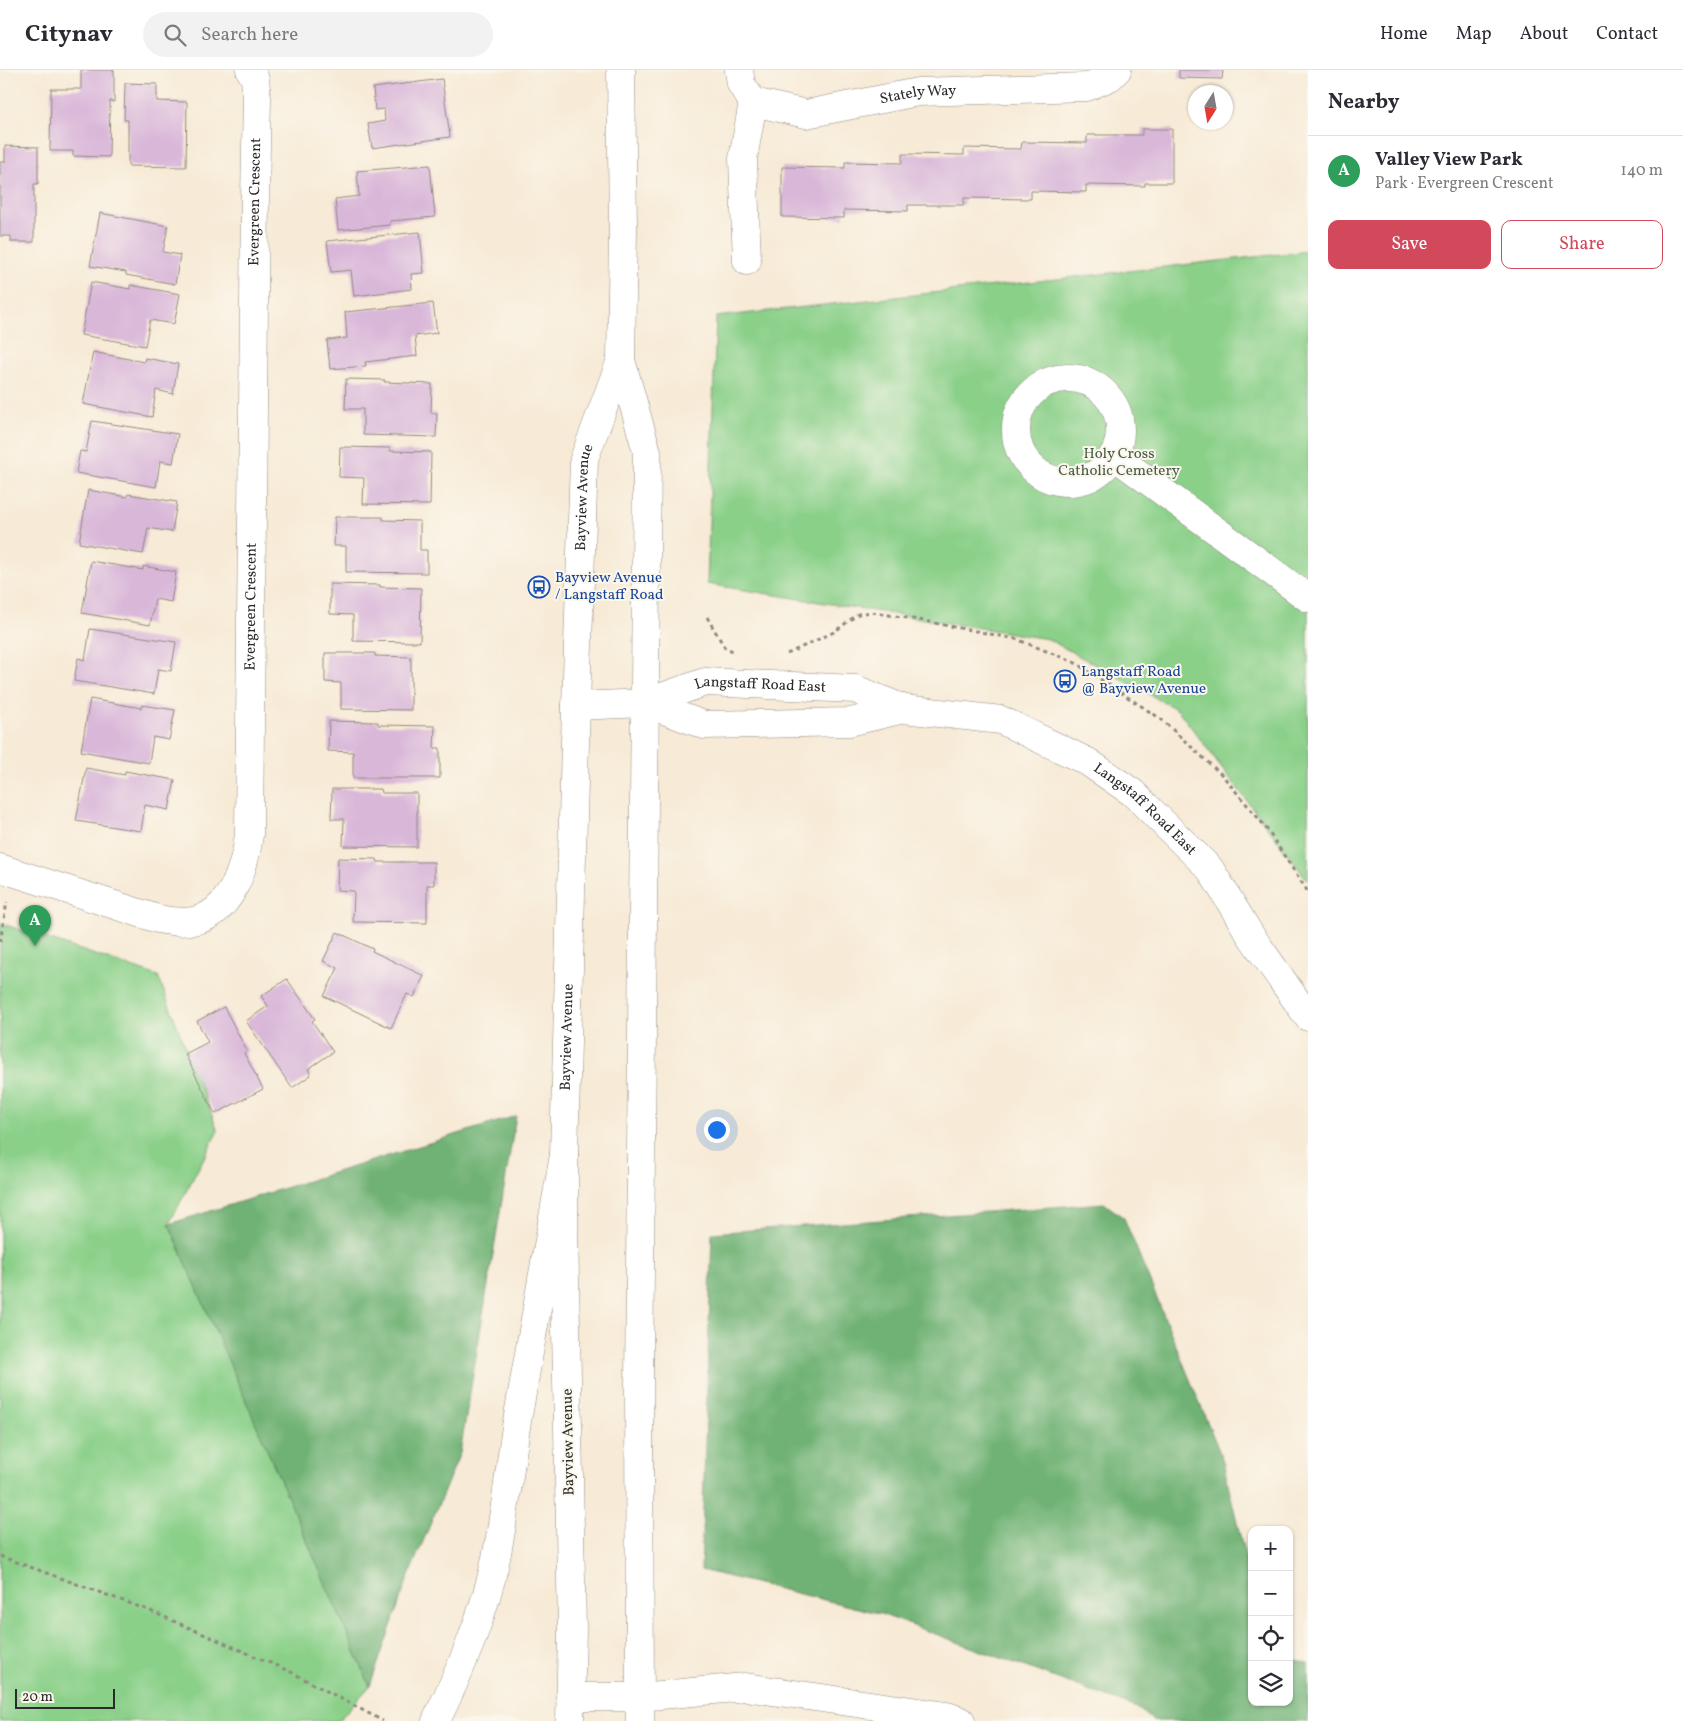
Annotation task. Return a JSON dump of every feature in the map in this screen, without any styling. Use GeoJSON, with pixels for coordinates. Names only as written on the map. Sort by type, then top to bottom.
{"type":"FeatureCollection","features":[{"type":"Feature","properties":{"kind":"main road","name":"Evergreen Crescent"},"geometry":{"type":"LineString","coordinates":[[6,870],[158,920],[176,922],[195,921],[212,913],[225,900],[239,879],[246,857],[250,835],[254,217],[257,98],[254,79],[250,70]]}},
{"type":"Feature","properties":{"kind":"main road","name":"Bayview Avenue"},"geometry":{"type":"LineString","coordinates":[[621,70],[621,360],[647,452],[639,1386],[640,1709]]}},
{"type":"Feature","properties":{"kind":"main road"},"geometry":{"type":"LineString","coordinates":[[739,70],[741,84],[752,102],[743,159],[746,261]]}},
{"type":"Feature","properties":{"kind":"main road","name":"Stately Way"},"geometry":{"type":"LineString","coordinates":[[752,102],[806,114],[918,92],[1088,87],[1110,77],[1117,70]]}},
{"type":"Feature","properties":{"kind":"main road","name":"Bayview Avenue"},"geometry":{"type":"LineString","coordinates":[[570,1709],[572,1629],[564,1155],[584,459],[621,360]]}},
{"type":"Feature","properties":{"kind":"main road"},"geometry":{"type":"LineString","coordinates":[[1113,455],[1308,598]]}},
{"type":"Feature","properties":{"kind":"main road","name":"Langstaff Road East"},"geometry":{"type":"LineString","coordinates":[[576,706],[645,703],[705,682],[855,690],[904,709],[1001,720],[1088,762],[1132,793],[1210,869],[1251,936],[1308,1017]]}},
{"type":"Feature","properties":{"kind":"main road","name":"Langstaff Road East"},"geometry":{"type":"LineString","coordinates":[[645,703],[704,725],[850,722],[904,709]]}},
{"type":"Feature","properties":{"kind":"main road"},"geometry":{"type":"LineString","coordinates":[[436,1721],[460,1672],[479,1619],[495,1559],[564,1155]]}},
{"type":"Feature","properties":{"kind":"main road"},"geometry":{"type":"LineString","coordinates":[[570,1709],[640,1709],[745,1687],[947,1716],[962,1721]]}},
{"type":"Feature","properties":{"kind":"path"},"geometry":{"type":"LineString","coordinates":[[0,942],[6,870]]}},
{"type":"Feature","properties":{"kind":"path"},"geometry":{"type":"LineString","coordinates":[[0,1556],[148,1610],[193,1629],[291,1672],[383,1721]]}},
{"type":"Feature","properties":{"kind":"green space","name":"Holy Cross Catholic Cemetery"},"geometry":{"type":"Polygon","coordinates":[[[1308,251],[1308,881],[1178,710],[1048,639],[707,584],[716,317],[1308,251]]]}},
{"type":"Feature","properties":{"kind":"green space"},"geometry":{"type":"Polygon","coordinates":[[[0,923],[158,976],[218,1131],[169,1224],[370,1686],[338,1721],[0,1721],[0,923]]]}},
{"type":"Feature","properties":{"kind":"green space"},"geometry":{"type":"Polygon","coordinates":[[[516,1116],[460,1453],[409,1575],[370,1686],[169,1224],[516,1116]]]}},
{"type":"Feature","properties":{"kind":"green space"},"geometry":{"type":"Polygon","coordinates":[[[1104,1203],[1124,1218],[1222,1458],[1248,1569],[1248,1706],[1293,1706],[1293,1661],[1308,1663],[1308,1721],[1153,1721],[1140,1709],[878,1613],[701,1570],[712,1233],[1104,1203]]]}},
{"type":"Feature","properties":{"kind":"building"},"geometry":{"type":"Polygon","coordinates":[[[81,70],[114,70],[114,102],[110,101],[109,157],[73,156],[73,151],[50,151],[51,89],[81,89],[81,70]]]}},
{"type":"Feature","properties":{"kind":"building"},"geometry":{"type":"Polygon","coordinates":[[[1179,70],[1223,70],[1222,79],[1179,78],[1179,70]]]}},
{"type":"Feature","properties":{"kind":"building"},"geometry":{"type":"Polygon","coordinates":[[[442,79],[450,137],[372,148],[368,124],[385,121],[384,109],[375,110],[373,88],[442,79]]]}},
{"type":"Feature","properties":{"kind":"building"},"geometry":{"type":"Polygon","coordinates":[[[125,83],[157,84],[157,101],[187,102],[186,167],[128,166],[128,120],[124,120],[125,83]]]}},
{"type":"Feature","properties":{"kind":"building"},"geometry":{"type":"Polygon","coordinates":[[[1142,129],[1172,129],[1172,183],[1145,183],[1145,186],[1086,185],[1086,192],[1031,191],[1031,199],[964,198],[964,205],[908,205],[908,211],[844,210],[844,218],[782,217],[782,167],[845,168],[845,162],[902,163],[902,154],[964,155],[964,148],[1021,149],[1022,142],[1087,143],[1087,135],[1142,135],[1142,129]]]}},
{"type":"Feature","properties":{"kind":"building"},"geometry":{"type":"Polygon","coordinates":[[[5,146],[38,147],[38,184],[34,184],[34,242],[11,242],[11,236],[0,236],[0,162],[5,162],[5,146]]]}},
{"type":"Feature","properties":{"kind":"building"},"geometry":{"type":"Polygon","coordinates":[[[430,165],[435,217],[390,221],[390,225],[338,230],[335,199],[359,196],[357,171],[430,165]]]}},
{"type":"Feature","properties":{"kind":"building"},"geometry":{"type":"Polygon","coordinates":[[[100,213],[168,226],[163,252],[180,255],[175,284],[126,275],[126,272],[90,266],[100,213]]]}},
{"type":"Feature","properties":{"kind":"building"},"geometry":{"type":"Polygon","coordinates":[[[420,232],[424,273],[411,274],[412,289],[354,296],[351,270],[331,272],[327,241],[420,232]]]}},
{"type":"Feature","properties":{"kind":"building"},"geometry":{"type":"Polygon","coordinates":[[[91,282],[130,289],[130,285],[180,294],[174,324],[150,320],[145,346],[81,335],[91,282]]]}},
{"type":"Feature","properties":{"kind":"building"},"geometry":{"type":"Polygon","coordinates":[[[433,303],[437,333],[415,336],[417,356],[365,362],[366,366],[330,369],[327,340],[347,338],[345,312],[433,303]]]}},
{"type":"Feature","properties":{"kind":"building"},"geometry":{"type":"Polygon","coordinates":[[[93,352],[144,362],[145,358],[178,364],[173,394],[156,390],[152,417],[83,404],[93,352]]]}},
{"type":"Feature","properties":{"kind":"building"},"geometry":{"type":"Polygon","coordinates":[[[346,379],[432,384],[431,413],[437,413],[436,437],[363,435],[363,409],[345,409],[346,379]]]}},
{"type":"Feature","properties":{"kind":"building"},"geometry":{"type":"Polygon","coordinates":[[[92,421],[178,434],[173,463],[160,461],[156,487],[76,473],[80,451],[86,452],[92,421]]]}},
{"type":"Feature","properties":{"kind":"building"},"geometry":{"type":"Polygon","coordinates":[[[340,447],[390,448],[390,451],[431,452],[430,505],[363,504],[364,478],[339,477],[340,447]]]}},
{"type":"Feature","properties":{"kind":"building"},"geometry":{"type":"Polygon","coordinates":[[[88,490],[127,497],[128,494],[177,502],[172,532],[148,528],[143,554],[79,543],[88,490]]]}},
{"type":"Feature","properties":{"kind":"building"},"geometry":{"type":"Polygon","coordinates":[[[335,517],[383,517],[383,520],[420,521],[420,550],[427,550],[427,573],[346,572],[346,546],[334,546],[335,517]]]}},
{"type":"Feature","properties":{"kind":"building"},"geometry":{"type":"Polygon","coordinates":[[[91,561],[143,570],[143,566],[176,572],[171,602],[155,599],[150,625],[82,613],[91,561]]]}},
{"type":"Feature","properties":{"kind":"building"},"geometry":{"type":"Polygon","coordinates":[[[330,584],[421,588],[420,642],[353,641],[353,615],[330,614],[330,584]]]}},
{"type":"Feature","properties":{"kind":"building"},"geometry":{"type":"Polygon","coordinates":[[[90,629],[176,642],[171,671],[158,669],[154,694],[74,681],[78,658],[85,660],[90,629]]]}},
{"type":"Feature","properties":{"kind":"building"},"geometry":{"type":"Polygon","coordinates":[[[325,653],[375,653],[375,656],[411,657],[411,710],[341,709],[341,683],[325,682],[325,653]]]}},
{"type":"Feature","properties":{"kind":"building"},"geometry":{"type":"Polygon","coordinates":[[[90,699],[141,708],[142,705],[175,710],[169,740],[153,737],[149,763],[81,751],[90,699]]]}},
{"type":"Feature","properties":{"kind":"building"},"geometry":{"type":"Polygon","coordinates":[[[329,721],[378,722],[378,725],[435,726],[434,748],[440,748],[440,778],[353,778],[353,752],[328,751],[329,721]]]}},
{"type":"Feature","properties":{"kind":"building"},"geometry":{"type":"Polygon","coordinates":[[[86,768],[125,775],[125,771],[175,780],[169,810],[145,805],[141,831],[76,821],[86,768]]]}},
{"type":"Feature","properties":{"kind":"building"},"geometry":{"type":"Polygon","coordinates":[[[332,789],[381,789],[382,793],[417,793],[417,847],[343,846],[344,819],[331,819],[332,789]]]}},
{"type":"Feature","properties":{"kind":"building"},"geometry":{"type":"Polygon","coordinates":[[[338,858],[377,859],[378,862],[434,862],[434,885],[427,885],[427,923],[353,922],[354,891],[337,890],[338,858]]]}},
{"type":"Feature","properties":{"kind":"building"},"geometry":{"type":"Polygon","coordinates":[[[337,932],[424,976],[414,997],[407,994],[391,1028],[324,996],[338,968],[323,961],[337,932]]]}},
{"type":"Feature","properties":{"kind":"building"},"geometry":{"type":"Polygon","coordinates":[[[287,979],[315,1019],[312,1021],[333,1052],[308,1069],[311,1075],[292,1088],[246,1021],[268,1006],[261,996],[287,979]]]}},
{"type":"Feature","properties":{"kind":"building"},"geometry":{"type":"Polygon","coordinates":[[[224,1007],[247,1051],[244,1053],[263,1089],[215,1114],[185,1054],[208,1042],[197,1021],[224,1007]]]}},
{"type":"Feature","properties":{"kind":"place","name":"Bayview Avenue / Langstaff Road"},"geometry":{"type":"Point","coordinates":[539,587]}},
{"type":"Feature","properties":{"kind":"place","name":"Langstaff Road @ Bayview Avenue"},"geometry":{"type":"Point","coordinates":[1065,681]}},
{"type":"Feature","properties":{"kind":"place","name":"Valley View Park"},"geometry":{"type":"Point","coordinates":[35,946]}}]}
